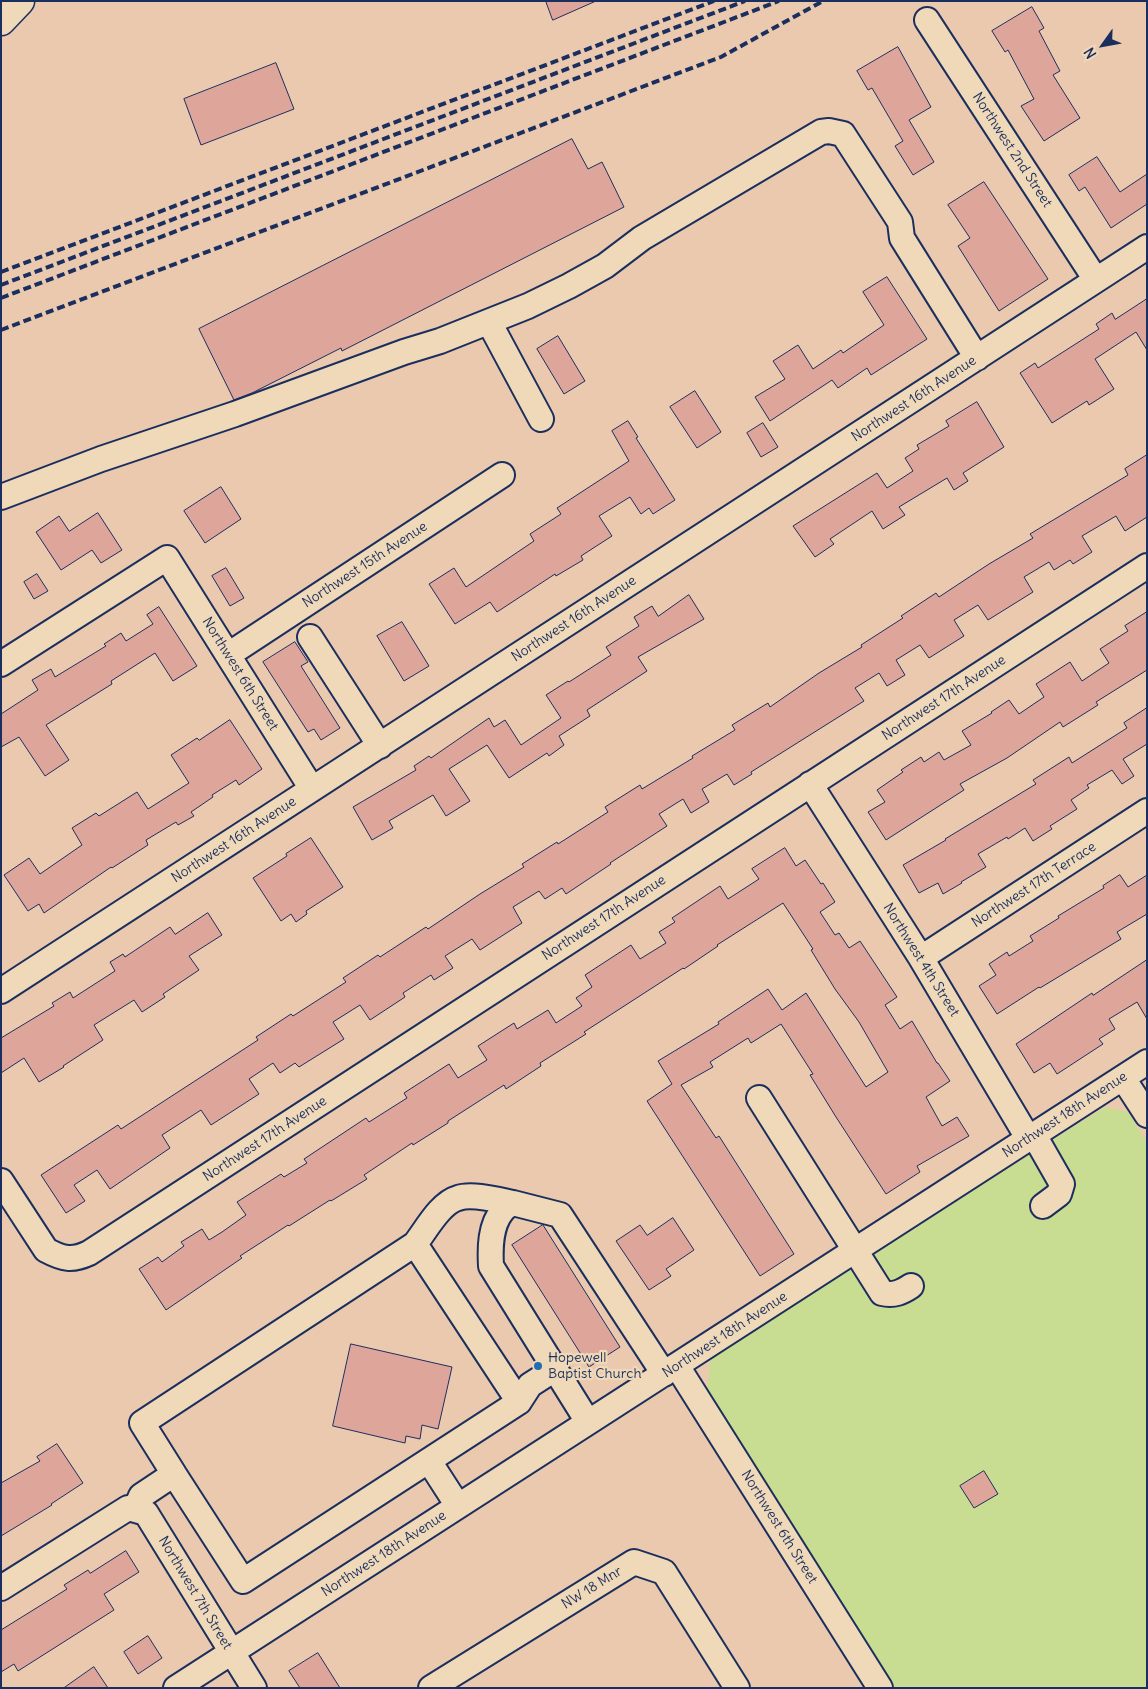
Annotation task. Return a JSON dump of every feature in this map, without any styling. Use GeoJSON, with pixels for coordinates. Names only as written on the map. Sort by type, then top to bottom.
{"type":"FeatureCollection","features":[{"type":"Feature","properties":{"kind":"main road"},"geometry":{"type":"LineString","coordinates":[[1,21],[20,1]]}},
{"type":"Feature","properties":{"kind":"street","name":"Northwest 2nd Street"},"geometry":{"type":"LineString","coordinates":[[927,20],[1096,280]]}},
{"type":"Feature","properties":{"kind":"street"},"geometry":{"type":"LineString","coordinates":[[1,497],[101,459],[235,414],[404,352],[440,341],[528,306],[598,270],[642,238],[821,132],[829,130],[843,134],[900,222],[902,238],[976,358]]}},
{"type":"Feature","properties":{"kind":"street","name":"Northwest 16th Avenue"},"geometry":{"type":"LineString","coordinates":[[1,991],[1147,247]]}},
{"type":"Feature","properties":{"kind":"street"},"geometry":{"type":"LineString","coordinates":[[489,322],[541,419]]}},
{"type":"Feature","properties":{"kind":"street","name":"Northwest 15th Avenue"},"geometry":{"type":"LineString","coordinates":[[228,655],[502,476]]}},
{"type":"Feature","properties":{"kind":"street","name":"Northwest 6th Street"},"geometry":{"type":"LineString","coordinates":[[1,664],[166,558],[312,790]]}},
{"type":"Feature","properties":{"kind":"street","name":"Northwest 17th Avenue"},"geometry":{"type":"LineString","coordinates":[[1,1181],[46,1250],[58,1257],[75,1259],[89,1253],[1147,566]]}},
{"type":"Feature","properties":{"kind":"street"},"geometry":{"type":"LineString","coordinates":[[310,637],[380,746]]}},
{"type":"Feature","properties":{"kind":"street","name":"Northwest 4th Street"},"geometry":{"type":"LineString","coordinates":[[810,784],[1062,1184],[1060,1194],[1043,1206]]}},
{"type":"Feature","properties":{"kind":"street","name":"Northwest 17th Terrace"},"geometry":{"type":"LineString","coordinates":[[921,958],[1147,811]]}},
{"type":"Feature","properties":{"kind":"street","name":"Northwest 18th Avenue"},"geometry":{"type":"LineString","coordinates":[[176,1688],[1147,1062]]}},
{"type":"Feature","properties":{"kind":"street"},"geometry":{"type":"LineString","coordinates":[[1123,1078],[1147,1115]]}},
{"type":"Feature","properties":{"kind":"street"},"geometry":{"type":"LineString","coordinates":[[759,1098],[882,1293],[891,1295],[902,1292],[912,1286]]}},
{"type":"Feature","properties":{"kind":"street","name":"Northwest 6th Street"},"geometry":{"type":"LineString","coordinates":[[415,1244],[436,1215],[457,1198],[473,1196],[513,1202],[560,1215],[671,1370],[880,1688]]}},
{"type":"Feature","properties":{"kind":"street"},"geometry":{"type":"LineString","coordinates":[[513,1202],[503,1210],[492,1235],[490,1246],[492,1266],[588,1422]]}},
{"type":"Feature","properties":{"kind":"street"},"geometry":{"type":"LineString","coordinates":[[519,1402],[415,1244],[142,1423],[243,1582],[519,1402],[530,1385],[555,1369]]}},
{"type":"Feature","properties":{"kind":"street"},"geometry":{"type":"LineString","coordinates":[[429,1461],[458,1506]]}},
{"type":"Feature","properties":{"kind":"street"},"geometry":{"type":"LineString","coordinates":[[1,1588],[132,1509],[141,1496],[174,1474]]}},
{"type":"Feature","properties":{"kind":"street","name":"Northwest 7th Street"},"geometry":{"type":"LineString","coordinates":[[132,1509],[146,1513],[254,1688]]}},
{"type":"Feature","properties":{"kind":"street","name":"NW 18 Mnr"},"geometry":{"type":"LineString","coordinates":[[431,1688],[634,1562],[664,1572],[738,1688]]}},
{"type":"Feature","properties":{"kind":"green space"},"geometry":{"type":"Polygon","coordinates":[[[1105,1107],[1128,1112],[1147,1142],[1147,1688],[894,1688],[707,1390],[711,1355],[1105,1107]]]}},
{"type":"Feature","properties":{"kind":"building"},"geometry":{"type":"Polygon","coordinates":[[[546,1],[596,1],[553,20],[546,1]]]}},
{"type":"Feature","properties":{"kind":"building"},"geometry":{"type":"Polygon","coordinates":[[[1032,7],[1044,28],[1039,31],[1060,71],[1053,75],[1080,118],[1044,141],[1021,106],[1034,99],[1008,50],[1005,52],[992,31],[1032,7]]]}},
{"type":"Feature","properties":{"kind":"building"},"geometry":{"type":"Polygon","coordinates":[[[898,47],[931,107],[909,120],[934,162],[913,175],[895,146],[903,141],[872,88],[868,90],[857,71],[898,47]]]}},
{"type":"Feature","properties":{"kind":"building"},"geometry":{"type":"Polygon","coordinates":[[[276,63],[294,109],[201,145],[184,99],[276,63]]]}},
{"type":"Feature","properties":{"kind":"building"},"geometry":{"type":"Polygon","coordinates":[[[572,139],[588,169],[602,162],[624,207],[342,351],[341,348],[252,393],[234,400],[199,329],[572,139]]]}},
{"type":"Feature","properties":{"kind":"building"},"geometry":{"type":"Polygon","coordinates":[[[1097,157],[1120,192],[1147,174],[1147,204],[1111,228],[1085,187],[1079,191],[1069,175],[1097,157]]]}},
{"type":"Feature","properties":{"kind":"building"},"geometry":{"type":"Polygon","coordinates":[[[984,182],[1048,279],[999,311],[958,246],[970,238],[948,205],[984,182]]]}},
{"type":"Feature","properties":{"kind":"building"},"geometry":{"type":"Polygon","coordinates":[[[887,277],[927,339],[871,375],[867,368],[838,388],[832,380],[770,421],[755,397],[785,379],[773,361],[798,345],[813,369],[841,350],[843,353],[884,325],[863,292],[887,277]]]}},
{"type":"Feature","properties":{"kind":"building"},"geometry":{"type":"Polygon","coordinates":[[[1147,299],[1147,350],[1136,332],[1095,359],[1114,389],[1089,405],[1087,401],[1052,423],[1020,373],[1035,363],[1038,368],[1099,329],[1096,324],[1112,313],[1115,319],[1147,299]]]}},
{"type":"Feature","properties":{"kind":"building"},"geometry":{"type":"Polygon","coordinates":[[[558,336],[585,381],[564,394],[537,349],[558,336]]]}},
{"type":"Feature","properties":{"kind":"building"},"geometry":{"type":"Polygon","coordinates":[[[695,391],[721,432],[697,448],[670,407],[695,391]]]}},
{"type":"Feature","properties":{"kind":"building"},"geometry":{"type":"Polygon","coordinates":[[[977,402],[1004,447],[963,473],[968,481],[954,490],[947,478],[899,507],[905,515],[883,529],[872,511],[830,539],[834,544],[815,557],[793,526],[877,473],[887,488],[913,471],[905,458],[919,449],[917,445],[949,426],[946,421],[977,402]]]}},
{"type":"Feature","properties":{"kind":"building"},"geometry":{"type":"Polygon","coordinates":[[[628,421],[638,437],[636,438],[675,500],[653,514],[649,508],[641,514],[630,497],[599,516],[612,536],[581,556],[583,560],[556,576],[555,574],[497,612],[490,602],[455,624],[429,584],[454,568],[466,587],[534,541],[530,534],[561,514],[557,508],[629,461],[612,431],[628,421]]]}},
{"type":"Feature","properties":{"kind":"building"},"geometry":{"type":"Polygon","coordinates":[[[763,423],[778,447],[761,457],[747,433],[763,423]]]}},
{"type":"Feature","properties":{"kind":"building"},"geometry":{"type":"Polygon","coordinates":[[[1147,455],[1147,517],[1125,531],[1116,516],[1082,536],[1092,552],[1073,564],[1070,560],[1054,570],[1049,562],[1024,577],[1033,592],[988,620],[978,605],[954,620],[964,636],[929,658],[920,645],[896,660],[905,675],[887,686],[879,673],[855,688],[864,701],[751,772],[752,774],[734,785],[727,774],[702,789],[709,802],[691,813],[683,799],[659,814],[667,826],[566,894],[562,888],[545,899],[539,891],[513,907],[522,923],[480,950],[472,939],[445,956],[453,968],[434,980],[431,975],[403,993],[405,997],[370,1020],[360,1005],[333,1022],[344,1039],[299,1067],[295,1063],[280,1073],[273,1063],[249,1079],[259,1094],[211,1125],[201,1110],[162,1135],[170,1148],[110,1189],[97,1170],[74,1185],[85,1201],[66,1213],[41,1175],[118,1125],[121,1129],[258,1040],[256,1037],[346,982],[343,978],[378,955],[380,957],[426,927],[428,929],[524,867],[522,864],[557,842],[558,844],[608,812],[605,807],[640,785],[642,789],[693,758],[692,756],[735,730],[732,725],[768,703],[770,707],[819,673],[862,647],[861,645],[903,618],[901,616],[936,593],[939,597],[1033,538],[1030,534],[1128,475],[1125,469],[1147,455]]]}},
{"type":"Feature","properties":{"kind":"building"},"geometry":{"type":"Polygon","coordinates":[[[221,487],[241,519],[205,543],[184,511],[221,487]]]}},
{"type":"Feature","properties":{"kind":"building"},"geometry":{"type":"Polygon","coordinates":[[[98,513],[122,550],[101,563],[92,550],[61,570],[36,532],[59,516],[69,531],[98,513]]]}},
{"type":"Feature","properties":{"kind":"building"},"geometry":{"type":"Polygon","coordinates":[[[226,568],[244,598],[230,606],[212,576],[226,568]]]}},
{"type":"Feature","properties":{"kind":"building"},"geometry":{"type":"Polygon","coordinates":[[[37,574],[48,591],[34,599],[24,582],[37,574]]]}},
{"type":"Feature","properties":{"kind":"building"},"geometry":{"type":"Polygon","coordinates":[[[689,595],[704,619],[638,657],[647,671],[587,710],[590,716],[559,736],[564,745],[549,756],[547,753],[509,778],[487,745],[449,769],[470,801],[446,816],[433,795],[389,821],[393,828],[372,840],[353,807],[416,770],[414,766],[429,756],[431,758],[489,718],[494,727],[505,720],[521,745],[561,718],[546,695],[611,655],[606,647],[639,626],[634,617],[652,606],[658,616],[689,595]]]}},
{"type":"Feature","properties":{"kind":"building"},"geometry":{"type":"Polygon","coordinates":[[[159,607],[197,666],[173,681],[155,653],[111,681],[112,684],[46,725],[69,760],[45,776],[19,737],[1,747],[1,714],[38,690],[32,680],[51,669],[55,677],[106,646],[104,644],[121,633],[126,641],[153,624],[147,615],[159,607]]]}},
{"type":"Feature","properties":{"kind":"building"},"geometry":{"type":"Polygon","coordinates":[[[1147,612],[1147,670],[1096,702],[1098,705],[1063,727],[1060,722],[1007,758],[960,784],[964,790],[886,840],[868,812],[885,802],[877,790],[903,772],[901,770],[921,757],[924,762],[939,752],[944,760],[971,745],[962,731],[1009,700],[1019,714],[1044,697],[1036,684],[1070,662],[1082,681],[1109,663],[1100,649],[1128,631],[1125,626],[1147,612]]]}},
{"type":"Feature","properties":{"kind":"building"},"geometry":{"type":"Polygon","coordinates":[[[402,622],[429,666],[404,681],[377,636],[402,622]]]}},
{"type":"Feature","properties":{"kind":"building"},"geometry":{"type":"Polygon","coordinates":[[[295,642],[308,662],[301,666],[340,728],[321,740],[314,729],[308,732],[263,662],[295,642]]]}},
{"type":"Feature","properties":{"kind":"building"},"geometry":{"type":"Polygon","coordinates":[[[1147,708],[1147,744],[1123,759],[1134,776],[1122,784],[1112,770],[1087,785],[1089,788],[1071,800],[1077,809],[1050,826],[1052,829],[1033,841],[1025,828],[978,854],[986,867],[962,883],[943,894],[938,883],[919,893],[903,865],[1036,784],[1033,780],[1069,757],[1072,763],[1127,728],[1124,723],[1147,708]]]}},
{"type":"Feature","properties":{"kind":"building"},"geometry":{"type":"Polygon","coordinates":[[[230,720],[262,769],[239,785],[236,780],[212,795],[213,797],[191,812],[194,816],[178,825],[176,822],[146,840],[148,845],[111,867],[44,913],[39,904],[28,911],[4,875],[29,858],[40,874],[82,845],[72,828],[96,813],[99,816],[137,792],[148,809],[189,783],[171,755],[230,720]]]}},
{"type":"Feature","properties":{"kind":"building"},"geometry":{"type":"Polygon","coordinates":[[[311,838],[343,887],[306,911],[307,914],[296,922],[291,914],[281,921],[253,878],[311,838]]]}},
{"type":"Feature","properties":{"kind":"building"},"geometry":{"type":"Polygon","coordinates":[[[785,848],[796,866],[805,860],[821,884],[823,883],[835,902],[820,912],[835,935],[839,933],[849,948],[860,941],[897,997],[885,1005],[900,1029],[912,1021],[950,1081],[926,1097],[942,1126],[957,1117],[969,1136],[917,1166],[920,1172],[886,1194],[810,1075],[813,1074],[781,1024],[751,1043],[748,1038],[710,1062],[713,1067],[681,1085],[716,1138],[719,1136],[794,1254],[760,1276],[647,1101],[672,1084],[658,1061],[719,1024],[718,1022],[768,989],[782,1010],[806,993],[866,1087],[888,1072],[859,1022],[835,989],[811,950],[813,949],[783,903],[717,945],[684,969],[584,1032],[586,1034],[540,1063],[541,1066],[506,1089],[504,1085],[448,1121],[448,1123],[413,1145],[412,1143],[364,1175],[367,1179],[288,1225],[240,1256],[242,1258],[166,1310],[139,1269],[158,1257],[162,1262],[184,1246],[181,1242],[202,1229],[209,1240],[222,1232],[246,1215],[237,1202],[281,1174],[284,1177],[307,1163],[304,1159],[366,1118],[369,1122],[407,1098],[404,1093],[449,1064],[458,1078],[487,1060],[478,1046],[514,1023],[517,1029],[548,1010],[556,1023],[582,1006],[576,998],[592,987],[585,975],[631,945],[640,959],[666,943],[659,932],[675,922],[672,918],[720,886],[728,899],[759,879],[752,869],[785,848]]]}},
{"type":"Feature","properties":{"kind":"building"},"geometry":{"type":"Polygon","coordinates":[[[1120,875],[1128,887],[1147,875],[1147,914],[1117,932],[1121,939],[997,1014],[979,986],[996,975],[989,964],[1007,952],[1009,956],[1033,941],[1030,936],[1059,918],[1058,916],[1104,888],[1103,886],[1120,875]]]}},
{"type":"Feature","properties":{"kind":"building"},"geometry":{"type":"Polygon","coordinates":[[[208,913],[222,935],[189,956],[199,970],[163,994],[165,997],[142,1012],[134,1000],[94,1025],[103,1040],[39,1082],[24,1058],[1,1073],[1,1038],[54,1006],[52,1003],[70,992],[73,998],[115,971],[110,962],[123,954],[125,957],[170,927],[175,934],[208,913]]]}},
{"type":"Feature","properties":{"kind":"building"},"geometry":{"type":"Polygon","coordinates":[[[1147,960],[1147,1019],[1137,1002],[1109,1019],[1115,1029],[1099,1039],[1103,1044],[1057,1074],[1050,1063],[1034,1073],[1016,1044],[1092,993],[1093,995],[1147,960]]]}},
{"type":"Feature","properties":{"kind":"building"},"geometry":{"type":"Polygon","coordinates":[[[673,1218],[694,1250],[666,1269],[671,1276],[649,1290],[616,1241],[640,1225],[647,1235],[673,1218]]]}},
{"type":"Feature","properties":{"kind":"building"},"geometry":{"type":"Polygon","coordinates":[[[543,1225],[620,1347],[589,1367],[512,1245],[543,1225]]]}},
{"type":"Feature","properties":{"kind":"building"},"geometry":{"type":"Polygon","coordinates":[[[351,1344],[452,1367],[438,1429],[422,1425],[420,1439],[406,1436],[405,1443],[333,1426],[351,1344]]]}},
{"type":"Feature","properties":{"kind":"building"},"geometry":{"type":"Polygon","coordinates":[[[57,1444],[83,1483],[52,1505],[1,1536],[1,1483],[40,1461],[37,1457],[57,1444]]]}},
{"type":"Feature","properties":{"kind":"building"},"geometry":{"type":"Polygon","coordinates":[[[984,1471],[998,1494],[974,1508],[960,1486],[984,1471]]]}},
{"type":"Feature","properties":{"kind":"building"},"geometry":{"type":"Polygon","coordinates":[[[126,1551],[139,1572],[104,1594],[114,1610],[18,1671],[14,1664],[1,1672],[1,1630],[67,1589],[64,1585],[88,1570],[90,1573],[126,1551]]]}},
{"type":"Feature","properties":{"kind":"building"},"geometry":{"type":"Polygon","coordinates":[[[148,1636],[162,1658],[138,1674],[124,1652],[148,1636]]]}},
{"type":"Feature","properties":{"kind":"building"},"geometry":{"type":"Polygon","coordinates":[[[318,1653],[340,1688],[300,1688],[289,1671],[318,1653]]]}},
{"type":"Feature","properties":{"kind":"building"},"geometry":{"type":"Polygon","coordinates":[[[94,1667],[108,1688],[64,1688],[94,1667]]]}},
{"type":"Feature","properties":{"kind":"railway"},"geometry":{"type":"LineString","coordinates":[[1,272],[714,1]]}},
{"type":"Feature","properties":{"kind":"railway"},"geometry":{"type":"LineString","coordinates":[[1,285],[745,1]]}},
{"type":"Feature","properties":{"kind":"railway"},"geometry":{"type":"LineString","coordinates":[[1,298],[779,1]]}},
{"type":"Feature","properties":{"kind":"railway"},"geometry":{"type":"LineString","coordinates":[[1,330],[721,57],[823,1]]}},
{"type":"Feature","properties":{"kind":"place","name":"Hopewell Baptist Church"},"geometry":{"type":"Point","coordinates":[538,1366]}}]}
